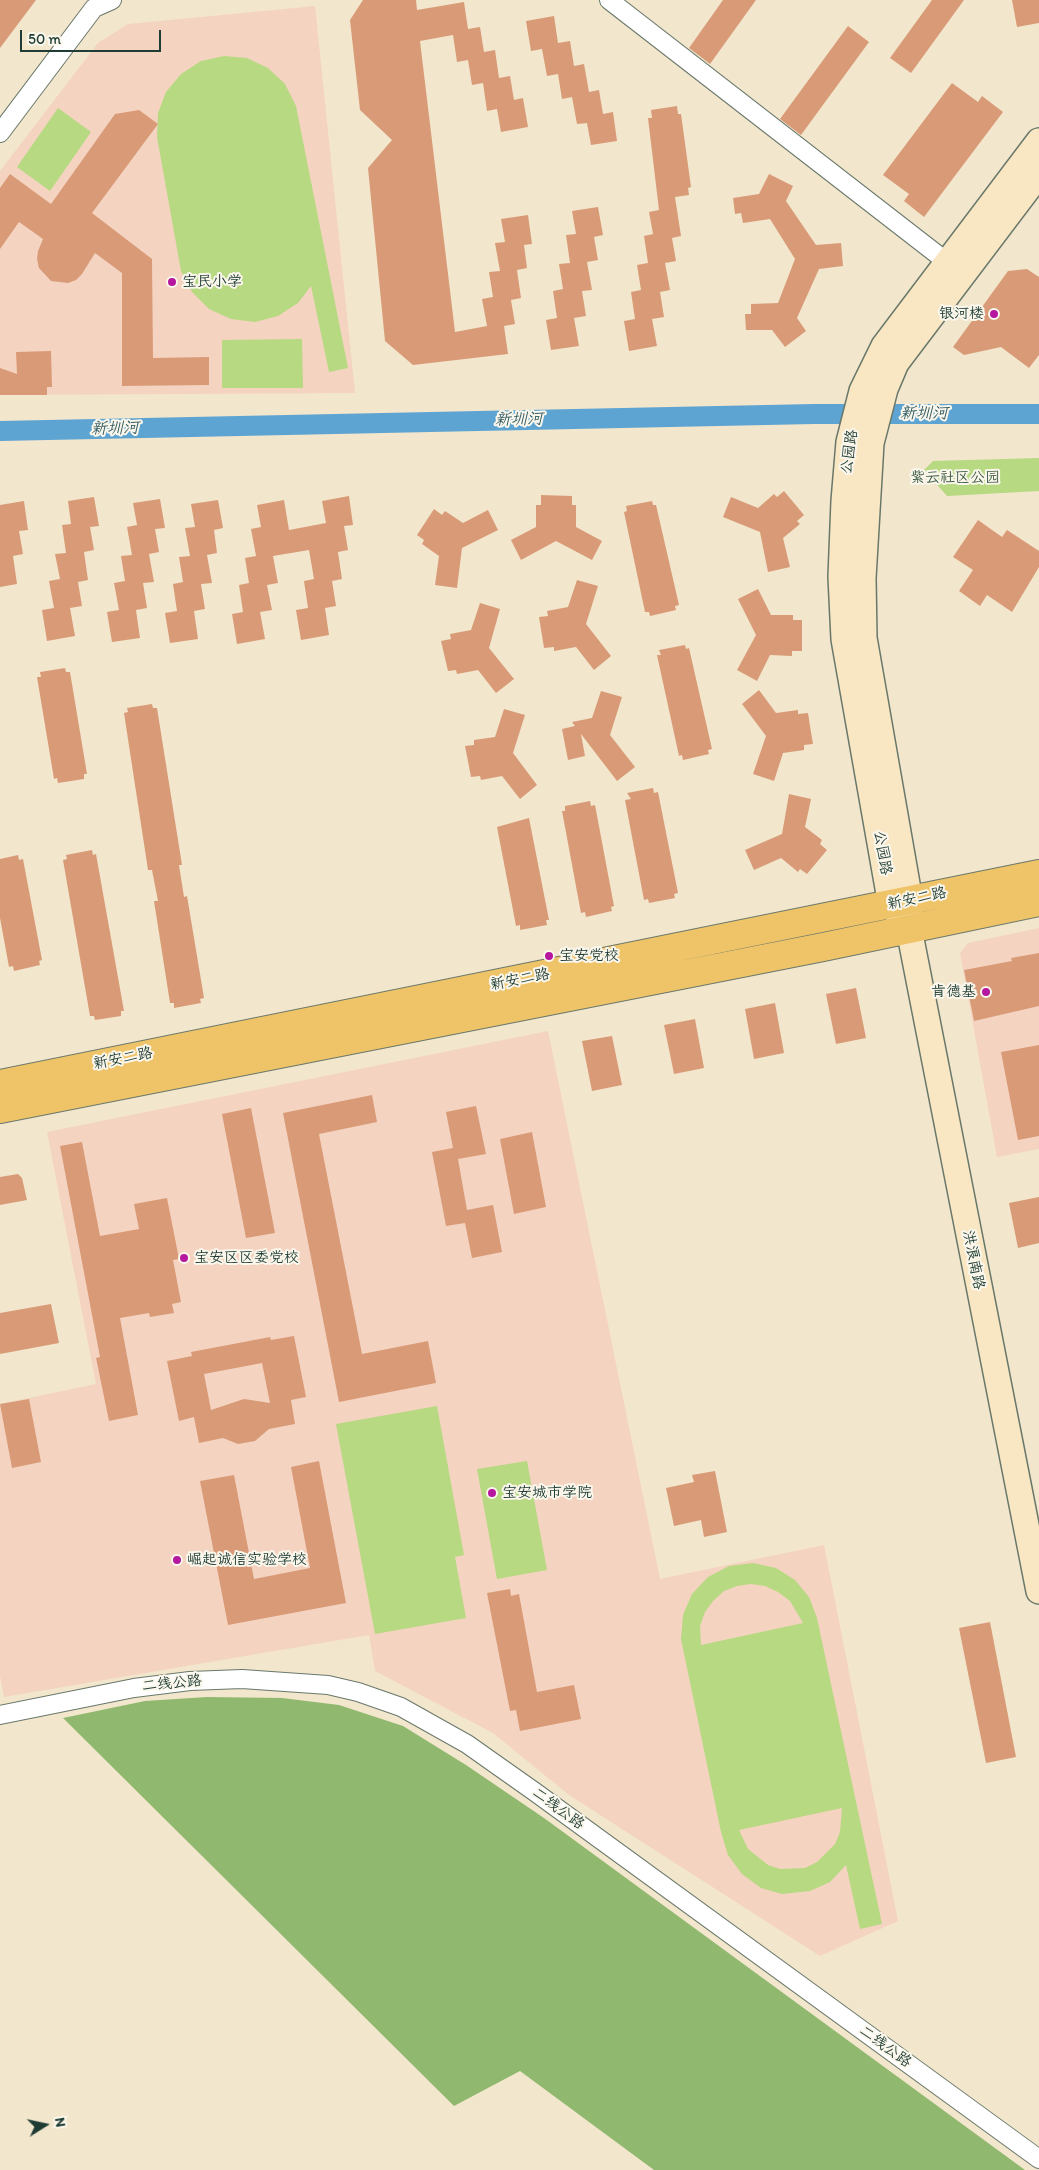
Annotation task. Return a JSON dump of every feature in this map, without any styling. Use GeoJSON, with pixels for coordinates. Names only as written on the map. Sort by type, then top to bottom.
{"type":"FeatureCollection","features":[{"type":"Feature","properties":{"kind":"main road","name":"公园路"},"geometry":{"type":"LineString","coordinates":[[909,929],[901,903],[864,638],[860,443],[873,390],[896,362],[955,268],[1039,141]]}},
{"type":"Feature","properties":{"kind":"main road","name":"公园路"},"geometry":{"type":"LineString","coordinates":[[955,268],[1039,174]]}},
{"type":"Feature","properties":{"kind":"main road","name":"新安二路"},"geometry":{"type":"LineString","coordinates":[[0,1084],[1039,874]]}},
{"type":"Feature","properties":{"kind":"main road","name":"新安二路"},"geometry":{"type":"LineString","coordinates":[[0,1109],[1039,902]]}},
{"type":"Feature","properties":{"kind":"main road","name":"洪浪南路"},"geometry":{"type":"LineString","coordinates":[[909,929],[1039,1591]]}},
{"type":"Feature","properties":{"kind":"street"},"geometry":{"type":"LineString","coordinates":[[0,133],[89,4],[112,0]]}},
{"type":"Feature","properties":{"kind":"street"},"geometry":{"type":"LineString","coordinates":[[609,0],[955,268]]}},
{"type":"Feature","properties":{"kind":"street","name":"二线公路"},"geometry":{"type":"LineString","coordinates":[[0,1714],[134,1688],[190,1681],[242,1679],[328,1685],[358,1692],[401,1707],[467,1744],[1039,2159]]}},
{"type":"Feature","properties":{"kind":"shaded area","name":"宝民小学"},"geometry":{"type":"Polygon","coordinates":[[[315,6],[355,393],[0,395],[0,171],[98,43],[128,24],[315,6]]]}},
{"type":"Feature","properties":{"kind":"shaded area"},"geometry":{"type":"Polygon","coordinates":[[[1039,928],[1039,1149],[997,1157],[960,953],[968,943],[1039,928]]]}},
{"type":"Feature","properties":{"kind":"shaded area","name":"宝安城市学院"},"geometry":{"type":"Polygon","coordinates":[[[548,1031],[660,1579],[824,1545],[898,1921],[820,1956],[569,1795],[493,1733],[375,1671],[369,1635],[4,1697],[0,1676],[0,1404],[96,1384],[47,1132],[548,1031]]]}},
{"type":"Feature","properties":{"kind":"green space"},"geometry":{"type":"Polygon","coordinates":[[[224,56],[247,58],[268,68],[285,84],[296,106],[348,368],[329,372],[311,286],[298,303],[278,316],[255,322],[231,319],[209,309],[192,292],[181,271],[157,137],[158,113],[166,92],[181,74],[201,61],[224,56]]]}},
{"type":"Feature","properties":{"kind":"green space"},"geometry":{"type":"Polygon","coordinates":[[[58,108],[91,132],[50,191],[17,167],[58,108]]]}},
{"type":"Feature","properties":{"kind":"green space"},"geometry":{"type":"Polygon","coordinates":[[[302,339],[303,388],[222,388],[222,340],[302,339]]]}},
{"type":"Feature","properties":{"kind":"green space","name":"紫云社区公园"},"geometry":{"type":"Polygon","coordinates":[[[1039,458],[1039,491],[947,496],[924,470],[933,461],[1039,458]]]}},
{"type":"Feature","properties":{"kind":"green space"},"geometry":{"type":"Polygon","coordinates":[[[437,1406],[464,1555],[455,1557],[466,1618],[375,1634],[336,1424],[437,1406]]]}},
{"type":"Feature","properties":{"kind":"green space"},"geometry":{"type":"Polygon","coordinates":[[[527,1461],[547,1570],[497,1579],[477,1469],[527,1461]]]}},
{"type":"Feature","properties":{"kind":"green space"},"geometry":{"type":"Polygon","coordinates":[[[753,1563],[776,1568],[795,1580],[809,1597],[817,1618],[882,1924],[860,1929],[846,1865],[830,1882],[810,1891],[782,1894],[761,1888],[742,1874],[728,1855],[721,1832],[681,1639],[683,1615],[692,1594],[708,1577],[729,1566],[753,1563]],[[751,1584],[737,1586],[724,1591],[713,1601],[705,1612],[700,1626],[701,1645],[803,1623],[790,1601],[778,1592],[765,1586],[751,1584]],[[842,1808],[739,1830],[748,1849],[768,1865],[780,1869],[805,1868],[817,1862],[835,1844],[840,1832],[842,1808]]]}},
{"type":"Feature","properties":{"kind":"green space"},"geometry":{"type":"Polygon","coordinates":[[[207,1697],[282,1698],[339,1705],[403,1726],[466,1765],[544,1818],[1025,2170],[654,2170],[520,2071],[454,2106],[63,1718],[145,1701],[207,1697]]]}},
{"type":"Feature","properties":{"kind":"building"},"geometry":{"type":"Polygon","coordinates":[[[0,0],[36,0],[0,48],[0,0]]]}},
{"type":"Feature","properties":{"kind":"building"},"geometry":{"type":"Polygon","coordinates":[[[363,0],[416,0],[417,10],[464,2],[468,29],[480,27],[484,52],[495,50],[499,78],[510,76],[514,100],[523,98],[528,127],[501,132],[497,109],[487,111],[483,83],[472,85],[468,60],[457,62],[453,35],[420,41],[455,332],[487,326],[482,299],[493,297],[489,272],[500,271],[495,243],[505,242],[501,219],[528,215],[532,244],[524,245],[527,268],[517,270],[521,298],[511,300],[515,324],[504,326],[508,354],[413,365],[385,341],[368,168],[392,140],[360,110],[350,20],[363,0]]]}},
{"type":"Feature","properties":{"kind":"building"},"geometry":{"type":"Polygon","coordinates":[[[723,0],[756,0],[710,64],[689,48],[723,0]]]}},
{"type":"Feature","properties":{"kind":"building"},"geometry":{"type":"Polygon","coordinates":[[[932,0],[964,0],[911,73],[890,58],[932,0]]]}},
{"type":"Feature","properties":{"kind":"building"},"geometry":{"type":"Polygon","coordinates":[[[1012,0],[1039,0],[1039,23],[1017,27],[1012,0]]]}},
{"type":"Feature","properties":{"kind":"building"},"geometry":{"type":"Polygon","coordinates":[[[554,16],[558,43],[570,41],[574,66],[584,64],[589,92],[599,90],[603,114],[613,112],[617,141],[591,145],[587,123],[577,124],[572,97],[562,99],[558,74],[547,76],[542,49],[531,51],[526,21],[554,16]]]}},
{"type":"Feature","properties":{"kind":"building"},"geometry":{"type":"Polygon","coordinates":[[[848,26],[869,42],[801,135],[780,119],[848,26]]]}},
{"type":"Feature","properties":{"kind":"building"},"geometry":{"type":"Polygon","coordinates":[[[952,83],[978,102],[982,96],[1003,112],[924,217],[904,201],[909,194],[883,175],[952,83]]]}},
{"type":"Feature","properties":{"kind":"building"},"geometry":{"type":"Polygon","coordinates":[[[677,106],[678,114],[681,114],[691,187],[688,188],[689,195],[675,197],[681,236],[672,238],[676,261],[665,263],[670,290],[660,292],[664,317],[652,319],[657,346],[629,351],[624,321],[635,319],[631,292],[641,290],[637,265],[648,263],[644,236],[653,234],[649,212],[659,210],[648,118],[652,118],[651,110],[677,106]]]}},
{"type":"Feature","properties":{"kind":"building"},"geometry":{"type":"Polygon","coordinates":[[[139,110],[158,124],[92,213],[152,259],[153,358],[209,357],[209,385],[122,386],[122,273],[95,253],[82,274],[76,280],[68,283],[51,281],[39,268],[38,251],[43,239],[19,222],[0,249],[0,188],[10,174],[51,204],[115,114],[139,110]]]}},
{"type":"Feature","properties":{"kind":"building"},"geometry":{"type":"Polygon","coordinates":[[[769,174],[793,186],[786,201],[816,245],[841,243],[843,266],[819,269],[797,318],[806,331],[785,347],[772,330],[746,330],[745,314],[751,314],[751,304],[778,303],[795,259],[770,219],[743,223],[741,213],[735,214],[733,198],[759,194],[769,174]]]}},
{"type":"Feature","properties":{"kind":"building"},"geometry":{"type":"Polygon","coordinates":[[[598,207],[603,235],[594,237],[598,260],[587,262],[592,290],[582,291],[586,316],[574,318],[579,346],[551,350],[546,320],[557,318],[553,291],[563,289],[559,264],[570,263],[566,235],[576,234],[572,211],[598,207]]]}},
{"type":"Feature","properties":{"kind":"building","name":"银河楼"},"geometry":{"type":"Polygon","coordinates":[[[1027,269],[1039,277],[1039,355],[1029,368],[1001,347],[964,355],[953,347],[1008,271],[1027,269]]]}},
{"type":"Feature","properties":{"kind":"building"},"geometry":{"type":"Polygon","coordinates":[[[51,351],[52,387],[47,387],[47,395],[0,395],[0,368],[17,374],[16,352],[51,351]]]}},
{"type":"Feature","properties":{"kind":"building"},"geometry":{"type":"Polygon","coordinates":[[[784,491],[804,515],[797,521],[800,524],[783,538],[790,567],[768,572],[760,532],[723,517],[731,497],[758,508],[774,494],[777,497],[784,491]]]}},
{"type":"Feature","properties":{"kind":"building"},"geometry":{"type":"Polygon","coordinates":[[[541,495],[572,496],[572,505],[576,505],[576,527],[602,541],[592,560],[556,541],[521,560],[511,540],[536,527],[536,505],[541,505],[541,495]]]}},
{"type":"Feature","properties":{"kind":"building"},"geometry":{"type":"Polygon","coordinates":[[[349,496],[353,525],[344,526],[348,550],[338,552],[342,579],[332,581],[336,606],[325,608],[329,635],[301,640],[296,610],[308,608],[304,581],[314,579],[309,550],[273,556],[278,583],[267,585],[272,610],[260,612],[265,639],[237,644],[232,614],[243,612],[239,585],[249,583],[245,558],[256,556],[251,529],[261,527],[257,505],[284,500],[289,530],[326,523],[322,501],[349,496]]]}},
{"type":"Feature","properties":{"kind":"building"},"geometry":{"type":"Polygon","coordinates":[[[94,497],[99,526],[90,527],[94,550],[84,552],[88,580],[78,582],[82,606],[70,608],[75,636],[47,641],[42,610],[54,608],[49,581],[60,579],[55,554],[66,553],[62,525],[71,524],[68,501],[94,497]]]}},
{"type":"Feature","properties":{"kind":"building"},"geometry":{"type":"Polygon","coordinates":[[[160,499],[165,528],[155,529],[159,552],[149,554],[154,582],[143,583],[147,608],[136,610],[140,638],[112,642],[107,612],[119,610],[114,583],[125,581],[121,556],[132,555],[127,527],[137,525],[133,503],[160,499]]]}},
{"type":"Feature","properties":{"kind":"building"},"geometry":{"type":"Polygon","coordinates":[[[218,500],[223,528],[214,530],[217,553],[207,555],[212,583],[201,584],[205,609],[194,611],[198,639],[170,643],[165,613],[177,611],[173,584],[183,582],[179,557],[190,556],[185,528],[195,527],[191,504],[218,500]]]}},
{"type":"Feature","properties":{"kind":"building"},"geometry":{"type":"Polygon","coordinates":[[[24,501],[28,530],[19,531],[23,554],[13,556],[17,584],[0,587],[0,505],[24,501]]]}},
{"type":"Feature","properties":{"kind":"building"},"geometry":{"type":"Polygon","coordinates":[[[652,501],[653,505],[656,505],[679,605],[675,606],[676,610],[650,616],[649,612],[645,612],[624,512],[627,511],[626,506],[652,501]]]}},
{"type":"Feature","properties":{"kind":"building"},"geometry":{"type":"Polygon","coordinates":[[[434,509],[442,515],[445,511],[463,523],[488,510],[498,530],[462,548],[457,588],[435,585],[439,556],[422,544],[424,540],[417,535],[434,509]]]}},
{"type":"Feature","properties":{"kind":"building"},"geometry":{"type":"Polygon","coordinates":[[[978,520],[1002,537],[1007,530],[1039,551],[1039,567],[1012,612],[987,595],[980,606],[959,591],[973,570],[953,557],[978,520]]]}},
{"type":"Feature","properties":{"kind":"building"},"geometry":{"type":"Polygon","coordinates":[[[577,580],[598,586],[586,624],[611,656],[594,670],[576,647],[554,651],[554,647],[544,648],[539,617],[548,616],[547,611],[568,607],[577,580]]]}},
{"type":"Feature","properties":{"kind":"building"},"geometry":{"type":"Polygon","coordinates":[[[758,589],[771,615],[793,615],[793,620],[802,620],[802,651],[792,651],[792,656],[770,655],[757,681],[737,670],[756,635],[738,599],[758,589]]]}},
{"type":"Feature","properties":{"kind":"building"},"geometry":{"type":"Polygon","coordinates":[[[480,603],[500,609],[489,648],[514,679],[496,693],[478,670],[457,674],[456,670],[448,671],[441,641],[451,639],[450,634],[471,630],[480,603]]]}},
{"type":"Feature","properties":{"kind":"building"},"geometry":{"type":"Polygon","coordinates":[[[685,645],[686,649],[689,648],[712,749],[708,750],[709,754],[683,760],[682,755],[679,756],[657,655],[661,655],[659,650],[685,645]]]}},
{"type":"Feature","properties":{"kind":"building"},"geometry":{"type":"Polygon","coordinates":[[[65,668],[66,672],[70,672],[87,774],[84,774],[84,779],[58,783],[57,778],[54,779],[37,677],[41,677],[40,672],[65,668]]]}},
{"type":"Feature","properties":{"kind":"building"},"geometry":{"type":"Polygon","coordinates":[[[759,690],[776,713],[798,710],[798,714],[808,713],[813,744],[804,745],[804,750],[783,753],[774,781],[753,774],[766,736],[742,704],[759,690]]]}},
{"type":"Feature","properties":{"kind":"building"},"geometry":{"type":"Polygon","coordinates":[[[601,691],[622,697],[610,735],[635,767],[617,781],[581,734],[585,756],[568,760],[562,729],[575,726],[572,722],[592,718],[601,691]]]}},
{"type":"Feature","properties":{"kind":"building"},"geometry":{"type":"Polygon","coordinates":[[[152,704],[153,708],[157,708],[182,865],[179,865],[184,897],[187,896],[204,998],[200,999],[201,1003],[174,1008],[174,1003],[170,1003],[154,901],[158,901],[152,870],[148,870],[124,713],[128,712],[127,708],[152,704]]]}},
{"type":"Feature","properties":{"kind":"building"},"geometry":{"type":"Polygon","coordinates":[[[504,709],[525,715],[513,753],[537,785],[520,799],[502,776],[481,780],[480,776],[471,777],[465,746],[474,745],[474,740],[495,737],[504,709]]]}},
{"type":"Feature","properties":{"kind":"building"},"geometry":{"type":"Polygon","coordinates":[[[653,788],[654,793],[658,792],[678,893],[674,894],[675,898],[649,903],[648,899],[644,900],[625,800],[631,799],[627,793],[653,788]]]}},
{"type":"Feature","properties":{"kind":"building"},"geometry":{"type":"Polygon","coordinates":[[[789,794],[811,799],[805,827],[822,840],[820,844],[827,850],[807,874],[800,869],[798,872],[781,858],[754,870],[745,850],[782,834],[789,794]]]}},
{"type":"Feature","properties":{"kind":"building"},"geometry":{"type":"Polygon","coordinates":[[[590,801],[591,806],[595,805],[614,906],[611,907],[612,911],[586,917],[585,912],[581,913],[562,811],[565,811],[565,806],[590,801]]]}},
{"type":"Feature","properties":{"kind":"building"},"geometry":{"type":"Polygon","coordinates":[[[529,818],[549,920],[546,920],[547,925],[520,930],[520,925],[516,926],[497,827],[529,818]]]}},
{"type":"Feature","properties":{"kind":"building"},"geometry":{"type":"Polygon","coordinates":[[[92,850],[93,855],[96,854],[124,1011],[121,1011],[121,1016],[95,1020],[94,1016],[90,1016],[63,860],[67,859],[66,855],[92,850]]]}},
{"type":"Feature","properties":{"kind":"building"},"geometry":{"type":"Polygon","coordinates":[[[18,855],[19,860],[23,859],[42,960],[39,961],[40,965],[14,971],[13,966],[9,967],[0,918],[0,859],[18,855]]]}},
{"type":"Feature","properties":{"kind":"building"},"geometry":{"type":"Polygon","coordinates":[[[1039,953],[1039,1006],[974,1021],[964,970],[1012,961],[1011,958],[1039,953]]]}},
{"type":"Feature","properties":{"kind":"building"},"geometry":{"type":"Polygon","coordinates":[[[856,988],[866,1038],[836,1044],[826,994],[856,988]]]}},
{"type":"Feature","properties":{"kind":"building"},"geometry":{"type":"Polygon","coordinates":[[[775,1003],[784,1053],[754,1059],[745,1009],[775,1003]]]}},
{"type":"Feature","properties":{"kind":"building"},"geometry":{"type":"Polygon","coordinates":[[[695,1019],[704,1068],[674,1074],[664,1025],[695,1019]]]}},
{"type":"Feature","properties":{"kind":"building"},"geometry":{"type":"Polygon","coordinates":[[[612,1036],[622,1085],[592,1091],[582,1041],[612,1036]]]}},
{"type":"Feature","properties":{"kind":"building"},"geometry":{"type":"Polygon","coordinates":[[[1039,1045],[1039,1136],[1018,1140],[1001,1052],[1039,1045]]]}},
{"type":"Feature","properties":{"kind":"building"},"geometry":{"type":"Polygon","coordinates":[[[372,1095],[377,1122],[319,1134],[362,1354],[428,1341],[436,1383],[339,1402],[283,1113],[372,1095]]]}},
{"type":"Feature","properties":{"kind":"building"},"geometry":{"type":"Polygon","coordinates":[[[476,1106],[486,1154],[458,1159],[467,1210],[493,1205],[502,1252],[472,1258],[465,1223],[446,1226],[432,1152],[453,1148],[446,1112],[476,1106]]]}},
{"type":"Feature","properties":{"kind":"building"},"geometry":{"type":"Polygon","coordinates":[[[251,1108],[275,1233],[246,1238],[222,1114],[251,1108]]]}},
{"type":"Feature","properties":{"kind":"building"},"geometry":{"type":"Polygon","coordinates":[[[532,1132],[546,1207],[514,1214],[500,1139],[532,1132]]]}},
{"type":"Feature","properties":{"kind":"building"},"geometry":{"type":"Polygon","coordinates":[[[82,1142],[100,1236],[139,1229],[134,1204],[167,1198],[179,1259],[173,1260],[181,1302],[172,1304],[174,1313],[150,1317],[149,1313],[120,1318],[138,1415],[109,1421],[96,1358],[100,1357],[60,1146],[82,1142]]]}},
{"type":"Feature","properties":{"kind":"building"},"geometry":{"type":"Polygon","coordinates":[[[18,1174],[22,1178],[27,1200],[0,1205],[0,1177],[18,1174]]]}},
{"type":"Feature","properties":{"kind":"building"},"geometry":{"type":"Polygon","coordinates":[[[1039,1197],[1039,1243],[1018,1248],[1009,1203],[1039,1197]]]}},
{"type":"Feature","properties":{"kind":"building"},"geometry":{"type":"Polygon","coordinates":[[[51,1304],[59,1343],[0,1354],[0,1313],[51,1304]]]}},
{"type":"Feature","properties":{"kind":"building"},"geometry":{"type":"Polygon","coordinates":[[[294,1336],[306,1397],[291,1400],[295,1424],[269,1429],[255,1441],[238,1444],[223,1438],[199,1443],[194,1417],[179,1421],[167,1361],[192,1356],[191,1352],[270,1337],[271,1340],[294,1336]],[[262,1363],[204,1374],[211,1410],[244,1399],[270,1403],[262,1363]]]}},
{"type":"Feature","properties":{"kind":"building"},"geometry":{"type":"Polygon","coordinates":[[[29,1399],[41,1462],[12,1468],[0,1404],[29,1399]]]}},
{"type":"Feature","properties":{"kind":"building"},"geometry":{"type":"Polygon","coordinates":[[[319,1461],[346,1603],[228,1625],[200,1481],[234,1475],[254,1579],[310,1568],[291,1467],[319,1461]]]}},
{"type":"Feature","properties":{"kind":"building"},"geometry":{"type":"Polygon","coordinates":[[[715,1471],[727,1532],[704,1537],[701,1520],[674,1526],[666,1488],[694,1482],[692,1475],[715,1471]]]}},
{"type":"Feature","properties":{"kind":"building"},"geometry":{"type":"Polygon","coordinates":[[[510,1589],[511,1596],[519,1594],[537,1692],[574,1685],[581,1719],[520,1731],[516,1710],[510,1711],[487,1593],[510,1589]]]}},
{"type":"Feature","properties":{"kind":"building"},"geometry":{"type":"Polygon","coordinates":[[[990,1622],[1016,1757],[986,1763],[959,1628],[990,1622]]]}},
{"type":"Feature","properties":{"kind":"waterway","name":"新圳河"},"geometry":{"type":"LineString","coordinates":[[0,431],[814,414],[1039,414]]}},
{"type":"Feature","properties":{"kind":"place","name":"宝民小学"},"geometry":{"type":"Point","coordinates":[172,282]}},
{"type":"Feature","properties":{"kind":"place","name":"银河楼"},"geometry":{"type":"Point","coordinates":[994,314]}},
{"type":"Feature","properties":{"kind":"place","name":"宝安党校"},"geometry":{"type":"Point","coordinates":[549,956]}},
{"type":"Feature","properties":{"kind":"place","name":"肯德基"},"geometry":{"type":"Point","coordinates":[986,992]}},
{"type":"Feature","properties":{"kind":"place","name":"宝安区区委党校"},"geometry":{"type":"Point","coordinates":[184,1258]}},
{"type":"Feature","properties":{"kind":"place","name":"宝安城市学院"},"geometry":{"type":"Point","coordinates":[492,1493]}},
{"type":"Feature","properties":{"kind":"place","name":"崛起诚信实验学校"},"geometry":{"type":"Point","coordinates":[177,1560]}}]}
